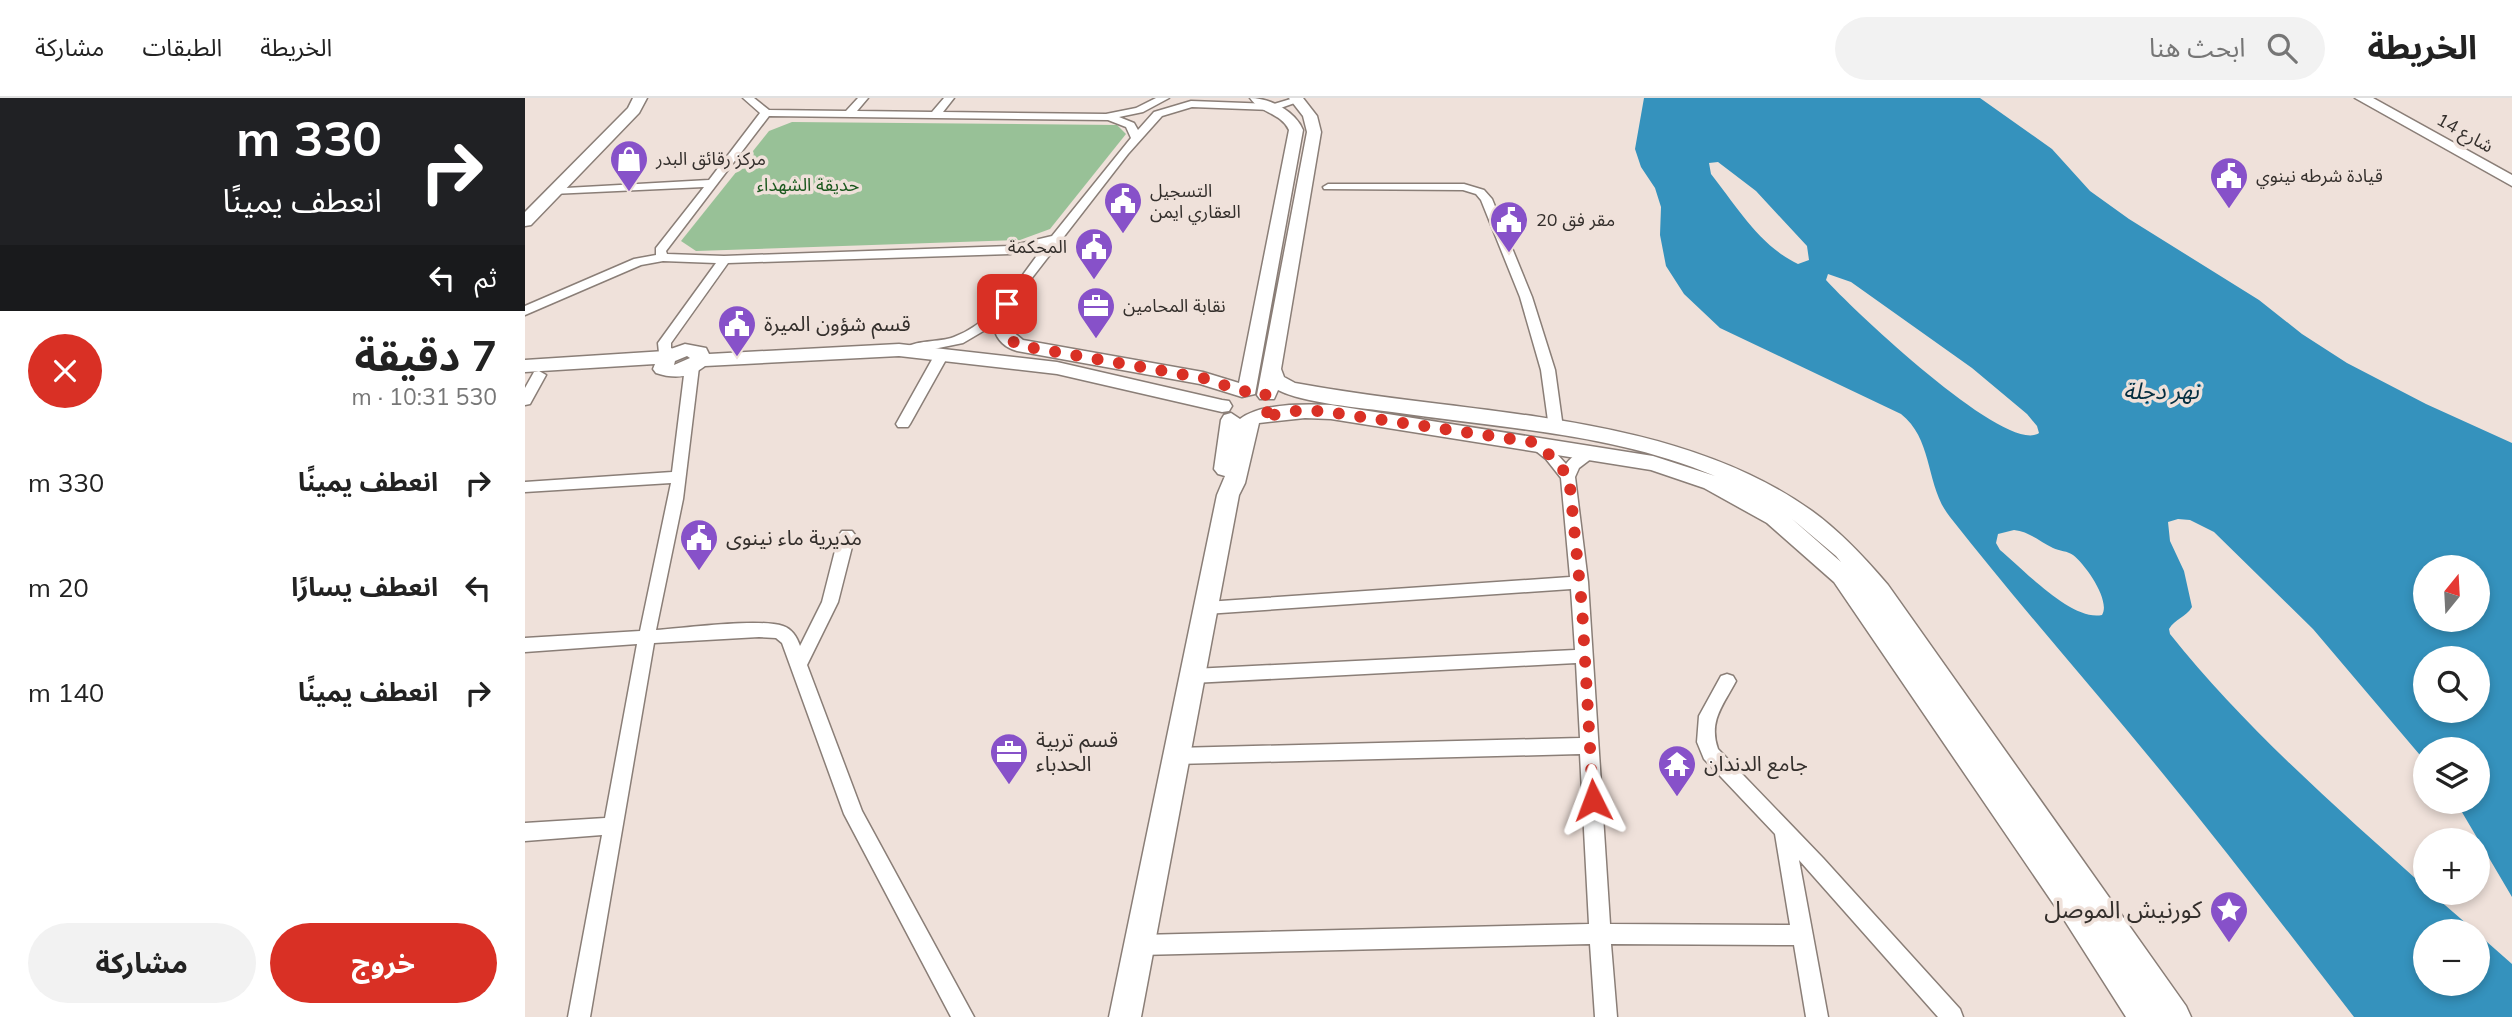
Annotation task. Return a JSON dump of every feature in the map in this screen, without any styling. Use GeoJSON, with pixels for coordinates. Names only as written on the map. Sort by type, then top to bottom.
{"type":"FeatureCollection","features":[{"type":"Feature","properties":{"kind":"main road"},"geometry":{"type":"LineString","coordinates":[[1246,406],[1272,370],[1314,132],[1310,116],[1297,99]]}},
{"type":"Feature","properties":{"kind":"street"},"geometry":{"type":"LineString","coordinates":[[525,221],[634,110],[639,98]]}},
{"type":"Feature","properties":{"kind":"street"},"geometry":{"type":"LineString","coordinates":[[748,98],[766,113],[1099,117],[1124,121],[1134,129],[1136,138]]}},
{"type":"Feature","properties":{"kind":"street"},"geometry":{"type":"LineString","coordinates":[[849,114],[863,98]]}},
{"type":"Feature","properties":{"kind":"street"},"geometry":{"type":"LineString","coordinates":[[935,115],[949,98]]}},
{"type":"Feature","properties":{"kind":"street"},"geometry":{"type":"LineString","coordinates":[[1099,117],[1139,110],[1164,98]]}},
{"type":"Feature","properties":{"kind":"street"},"geometry":{"type":"LineString","coordinates":[[1191,98],[1211,103]]}},
{"type":"Feature","properties":{"kind":"street","name":"شارع 14"},"geometry":{"type":"LineString","coordinates":[[2362,98],[2512,181]]}},
{"type":"Feature","properties":{"kind":"street","name":"شارع 14"},"geometry":{"type":"LineString","coordinates":[[2383,98],[2512,168]]}},
{"type":"Feature","properties":{"kind":"street"},"geometry":{"type":"LineString","coordinates":[[899,350],[928,348],[966,337],[987,325],[1007,304],[1136,138],[1163,112],[1185,105],[1261,102],[1285,105],[1297,99]]}},
{"type":"Feature","properties":{"kind":"street"},"geometry":{"type":"LineString","coordinates":[[1124,1011],[1140,945],[1228,495],[1234,483],[1296,130],[1287,116],[1261,102]]}},
{"type":"Feature","properties":{"kind":"street"},"geometry":{"type":"LineString","coordinates":[[663,257],[660,251],[766,113]]}},
{"type":"Feature","properties":{"kind":"street"},"geometry":{"type":"LineString","coordinates":[[552,191],[711,183]]}},
{"type":"Feature","properties":{"kind":"street"},"geometry":{"type":"LineString","coordinates":[[1328,187],[1451,187],[1480,192],[1486,199],[1526,297],[1548,370],[1556,428]]}},
{"type":"Feature","properties":{"kind":"street"},"geometry":{"type":"LineString","coordinates":[[525,312],[638,262],[663,257],[724,260],[1010,250],[1056,239]]}},
{"type":"Feature","properties":{"kind":"street"},"geometry":{"type":"LineString","coordinates":[[668,359],[664,342],[724,260]]}},
{"type":"Feature","properties":{"kind":"street"},"geometry":{"type":"LineString","coordinates":[[1007,304],[1003,316],[1003,332],[1017,345],[1203,378],[1246,406]]}},
{"type":"Feature","properties":{"kind":"street"},"geometry":{"type":"LineString","coordinates":[[696,363],[873,349],[899,350],[1057,368],[1246,406],[1401,414],[1556,428],[1635,451],[1746,499],[1799,536],[1842,576],[2073,908],[2144,1017]]}},
{"type":"Feature","properties":{"kind":"street"},"geometry":{"type":"LineString","coordinates":[[525,401],[530,372],[668,359],[695,350],[701,354],[696,363],[679,477],[647,635],[579,1017]]}},
{"type":"Feature","properties":{"kind":"street"},"geometry":{"type":"LineString","coordinates":[[903,424],[941,356]]}},
{"type":"Feature","properties":{"kind":"street"},"geometry":{"type":"LineString","coordinates":[[1272,370],[1275,380],[1289,388],[1532,442],[1593,452],[1635,451],[1691,457],[1756,485],[1814,522],[1847,552],[1880,592],[2175,1017]]}},
{"type":"Feature","properties":{"kind":"street"},"geometry":{"type":"LineString","coordinates":[[1532,442],[1551,456],[1569,477]]}},
{"type":"Feature","properties":{"kind":"street"},"geometry":{"type":"LineString","coordinates":[[1593,452],[1572,465],[1569,477],[1580,582],[1606,1017]]}},
{"type":"Feature","properties":{"kind":"street"},"geometry":{"type":"LineString","coordinates":[[525,488],[679,477]]}},
{"type":"Feature","properties":{"kind":"street"},"geometry":{"type":"LineString","coordinates":[[799,664],[830,602],[847,535]]}},
{"type":"Feature","properties":{"kind":"street"},"geometry":{"type":"LineString","coordinates":[[1206,608],[1580,582]]}},
{"type":"Feature","properties":{"kind":"street"},"geometry":{"type":"LineString","coordinates":[[525,645],[647,635],[759,630],[780,632],[789,639],[854,814],[963,1017]]}},
{"type":"Feature","properties":{"kind":"street"},"geometry":{"type":"LineString","coordinates":[[1193,676],[1585,656]]}},
{"type":"Feature","properties":{"kind":"street"},"geometry":{"type":"LineString","coordinates":[[1727,681],[1704,725],[1710,753],[1952,1017]]}},
{"type":"Feature","properties":{"kind":"street"},"geometry":{"type":"LineString","coordinates":[[1175,756],[1590,746]]}},
{"type":"Feature","properties":{"kind":"street"},"geometry":{"type":"LineString","coordinates":[[525,832],[612,826]]}},
{"type":"Feature","properties":{"kind":"street"},"geometry":{"type":"LineString","coordinates":[[1784,831],[1817,1017]]}},
{"type":"Feature","properties":{"kind":"street"},"geometry":{"type":"LineString","coordinates":[[1140,945],[1599,934],[1803,935]]}},
{"type":"Feature","properties":{"kind":"green space","name":"حديقة الشهداء"},"geometry":{"type":"Polygon","coordinates":[[[792,122],[1117,125],[1126,134],[1050,229],[1020,240],[696,251],[681,241],[769,131],[792,122]]]}},
{"type":"Feature","properties":{"kind":"water","name":"نهر دجلة"},"geometry":{"type":"Polygon","coordinates":[[[1644,98],[1980,98],[2052,149],[2090,191],[2129,219],[2259,300],[2302,334],[2347,363],[2426,404],[2512,443],[2512,897],[2490,860],[2490,828],[2471,828],[2463,814],[2490,814],[2490,737],[2413,737],[2413,747],[2313,629],[2214,532],[2190,520],[2168,522],[2170,541],[2184,571],[2192,607],[2171,626],[2170,634],[2229,702],[2292,766],[2413,876],[2413,905],[2445,905],[2461,919],[2413,919],[2413,996],[2490,996],[2490,945],[2512,964],[2512,1017],[2354,1017],[2188,805],[1950,517],[1936,491],[1924,450],[1912,425],[1901,414],[1720,328],[1684,294],[1666,266],[1660,235],[1661,207],[1655,188],[1641,167],[1635,149],[1644,98]],[[1718,162],[1709,163],[1711,174],[1761,236],[1772,247],[1798,264],[1809,260],[1807,246],[1756,191],[1718,162]],[[1828,274],[1826,280],[1865,319],[1964,402],[1996,423],[2022,434],[2039,433],[2027,414],[1972,368],[1851,282],[1828,274]],[[2014,530],[1998,534],[1996,543],[2000,550],[2062,602],[2090,615],[2102,615],[2104,609],[2100,592],[2073,555],[2014,530]]]}},
{"type":"Feature","properties":{"kind":"place","name":"مركز رقائق البدر"},"geometry":{"type":"Point","coordinates":[629,193]}},
{"type":"Feature","properties":{"kind":"place","name":"قيادة شرطه نينوي"},"geometry":{"type":"Point","coordinates":[2229,210]}},
{"type":"Feature","properties":{"kind":"place","name":"التسجيل العقاري ايمن"},"geometry":{"type":"Point","coordinates":[1123,235]}},
{"type":"Feature","properties":{"kind":"place","name":"مقر فق 20"},"geometry":{"type":"Point","coordinates":[1509,254]}},
{"type":"Feature","properties":{"kind":"place","name":"المحكمة"},"geometry":{"type":"Point","coordinates":[1094,281]}},
{"type":"Feature","properties":{"kind":"place","name":"نقابة المحامين"},"geometry":{"type":"Point","coordinates":[1096,340]}},
{"type":"Feature","properties":{"kind":"place","name":"قسم شؤون الميرة"},"geometry":{"type":"Point","coordinates":[737,358]}},
{"type":"Feature","properties":{"kind":"place","name":"مديرية ماء نينوى"},"geometry":{"type":"Point","coordinates":[699,572]}},
{"type":"Feature","properties":{"kind":"place","name":"قسم تربية الحدباء"},"geometry":{"type":"Point","coordinates":[1009,786]}},
{"type":"Feature","properties":{"kind":"place","name":"جامع الدندان"},"geometry":{"type":"Point","coordinates":[1677,798]}},
{"type":"Feature","properties":{"kind":"place","name":"كورنيش الموصل"},"geometry":{"type":"Point","coordinates":[2229,944]}},
{"type":"Feature","properties":{"kind":"route"},"geometry":{"type":"LineString","coordinates":[[1007,304],[1003,316],[1003,332],[1017,345],[1203,378],[1228,384],[1242,391],[1259,391],[1271,398],[1272,402],[1270,410],[1261,417],[1314,411],[1399,421],[1532,442],[1551,456],[1569,477],[1582,607],[1593,800]]}}]}
